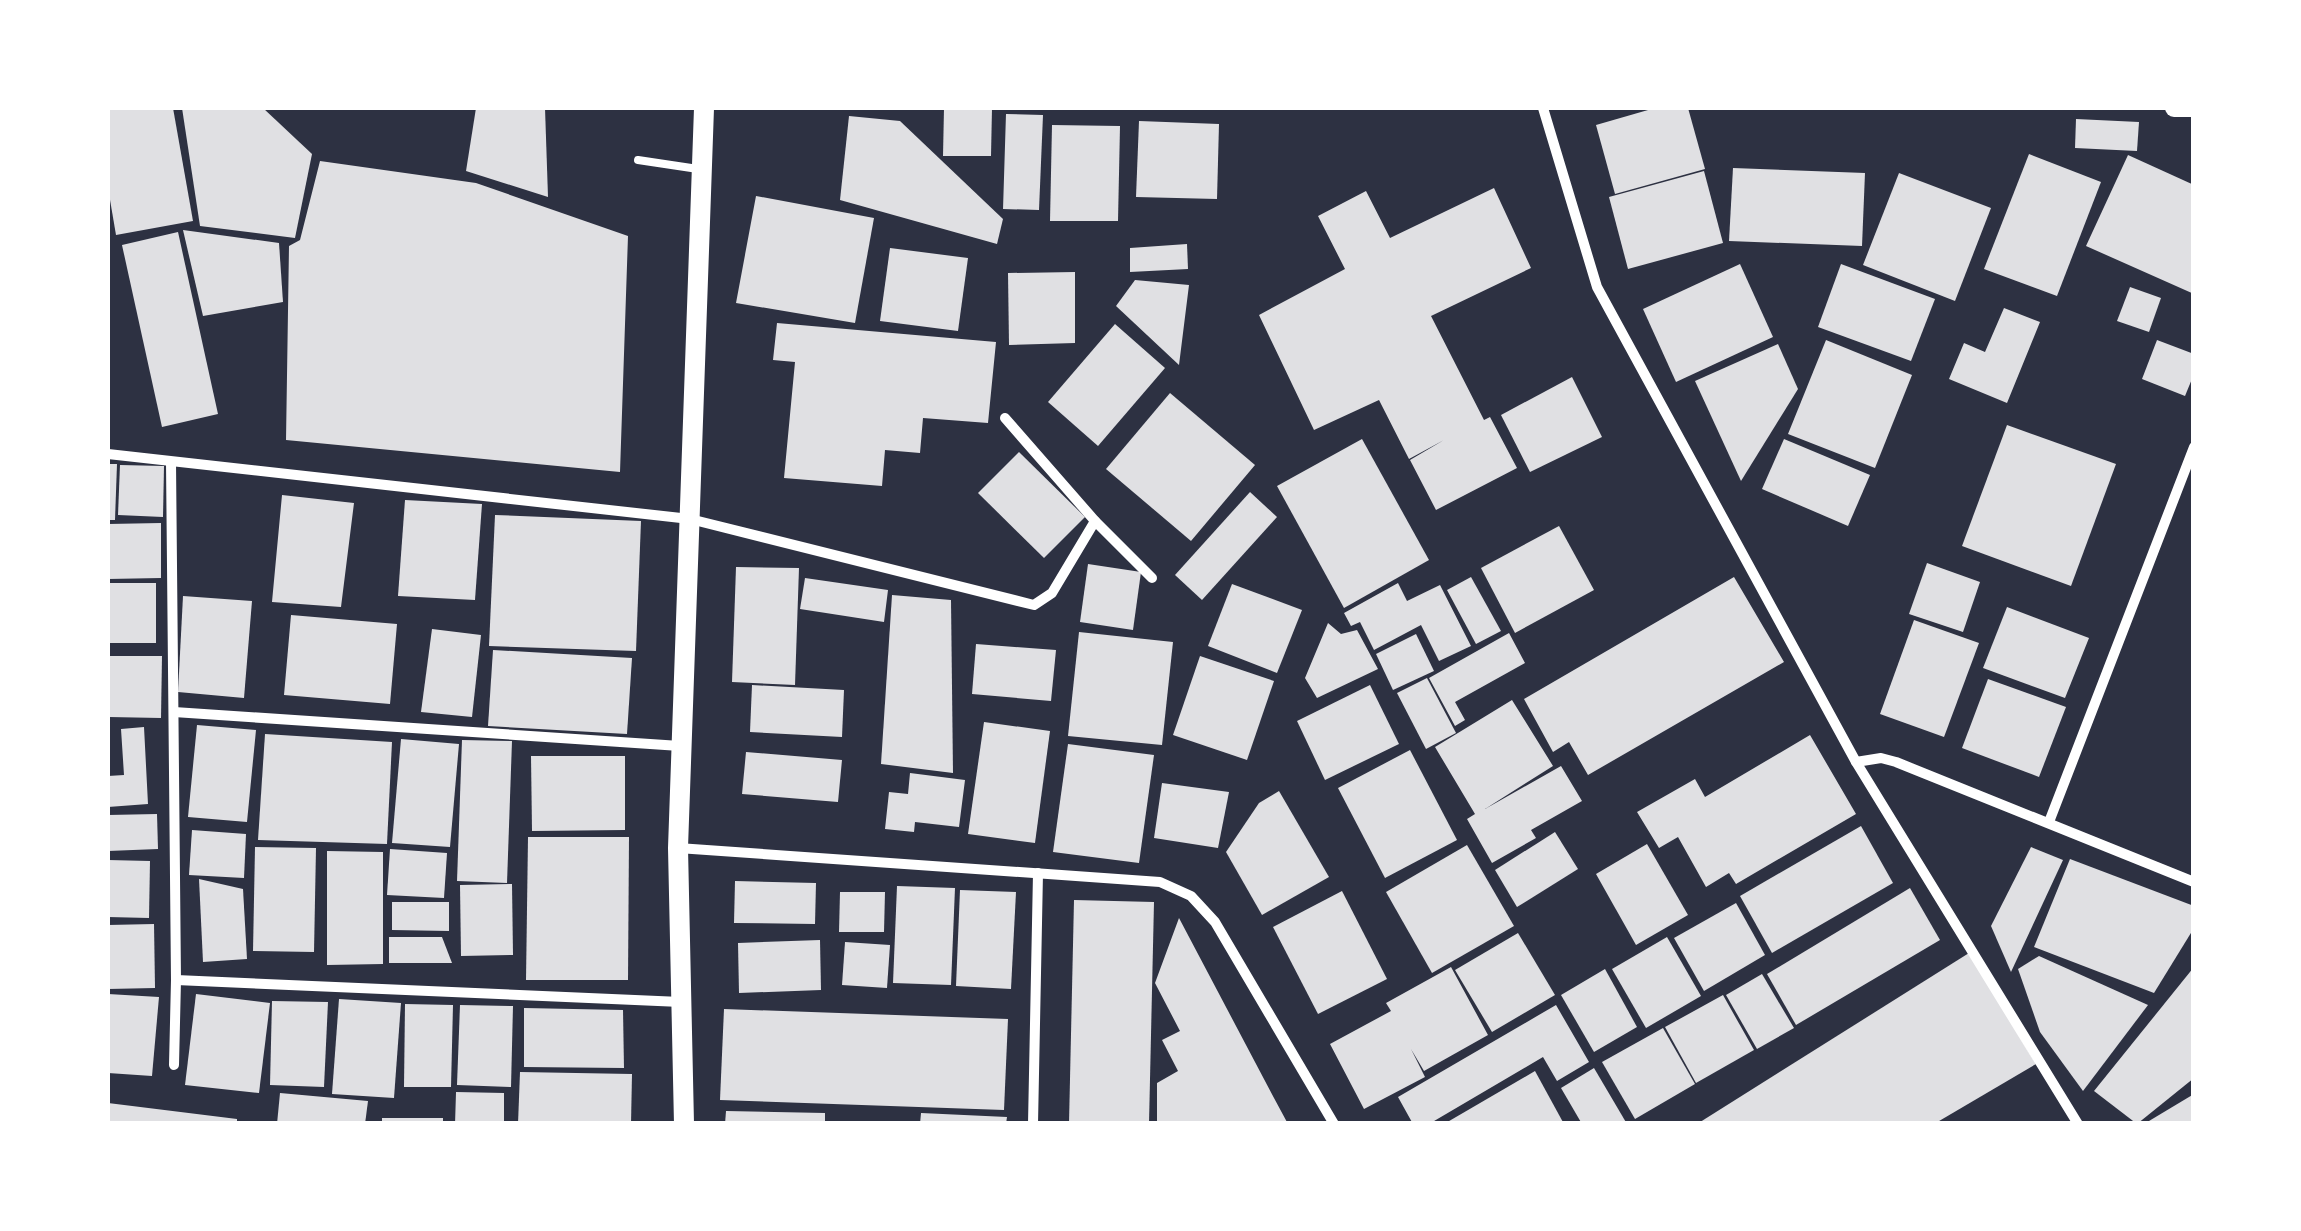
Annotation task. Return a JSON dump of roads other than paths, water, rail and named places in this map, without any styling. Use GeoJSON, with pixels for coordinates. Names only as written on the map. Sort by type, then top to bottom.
{"type":"FeatureCollection","features":[{"type":"Feature","properties":{"kind":"main road"},"geometry":{"type":"LineString","coordinates":[[684,1124],[678,848],[680,746],[704,108]]}},
{"type":"Feature","properties":{"kind":"street"},"geometry":{"type":"LineString","coordinates":[[1542,108],[1597,287],[1856,762],[2078,1124]]}},
{"type":"Feature","properties":{"kind":"street"},"geometry":{"type":"LineString","coordinates":[[2174,108],[2194,108]]}},
{"type":"Feature","properties":{"kind":"street"},"geometry":{"type":"LineString","coordinates":[[1005,418],[1095,521],[1152,578]]}},
{"type":"Feature","properties":{"kind":"street"},"geometry":{"type":"LineString","coordinates":[[2049,822],[2194,447]]}},
{"type":"Feature","properties":{"kind":"street"},"geometry":{"type":"LineString","coordinates":[[108,454],[690,519],[1034,605],[1052,593],[1095,521]]}},
{"type":"Feature","properties":{"kind":"street"},"geometry":{"type":"LineString","coordinates":[[171,462],[174,1065]]}},
{"type":"Feature","properties":{"kind":"street"},"geometry":{"type":"LineString","coordinates":[[174,712],[680,746]]}},
{"type":"Feature","properties":{"kind":"street"},"geometry":{"type":"LineString","coordinates":[[1856,762],[1882,758],[1896,762],[2194,882]]}},
{"type":"Feature","properties":{"kind":"street"},"geometry":{"type":"LineString","coordinates":[[678,848],[1160,882],[1191,896],[1215,922],[1334,1124]]}},
{"type":"Feature","properties":{"kind":"street"},"geometry":{"type":"LineString","coordinates":[[1033,1124],[1038,873]]}},
{"type":"Feature","properties":{"kind":"street"},"geometry":{"type":"LineString","coordinates":[[176,980],[681,1002]]}},
{"type":"Feature","properties":{"kind":"lane"},"geometry":{"type":"LineString","coordinates":[[638,160],[700,170]]}}]}
